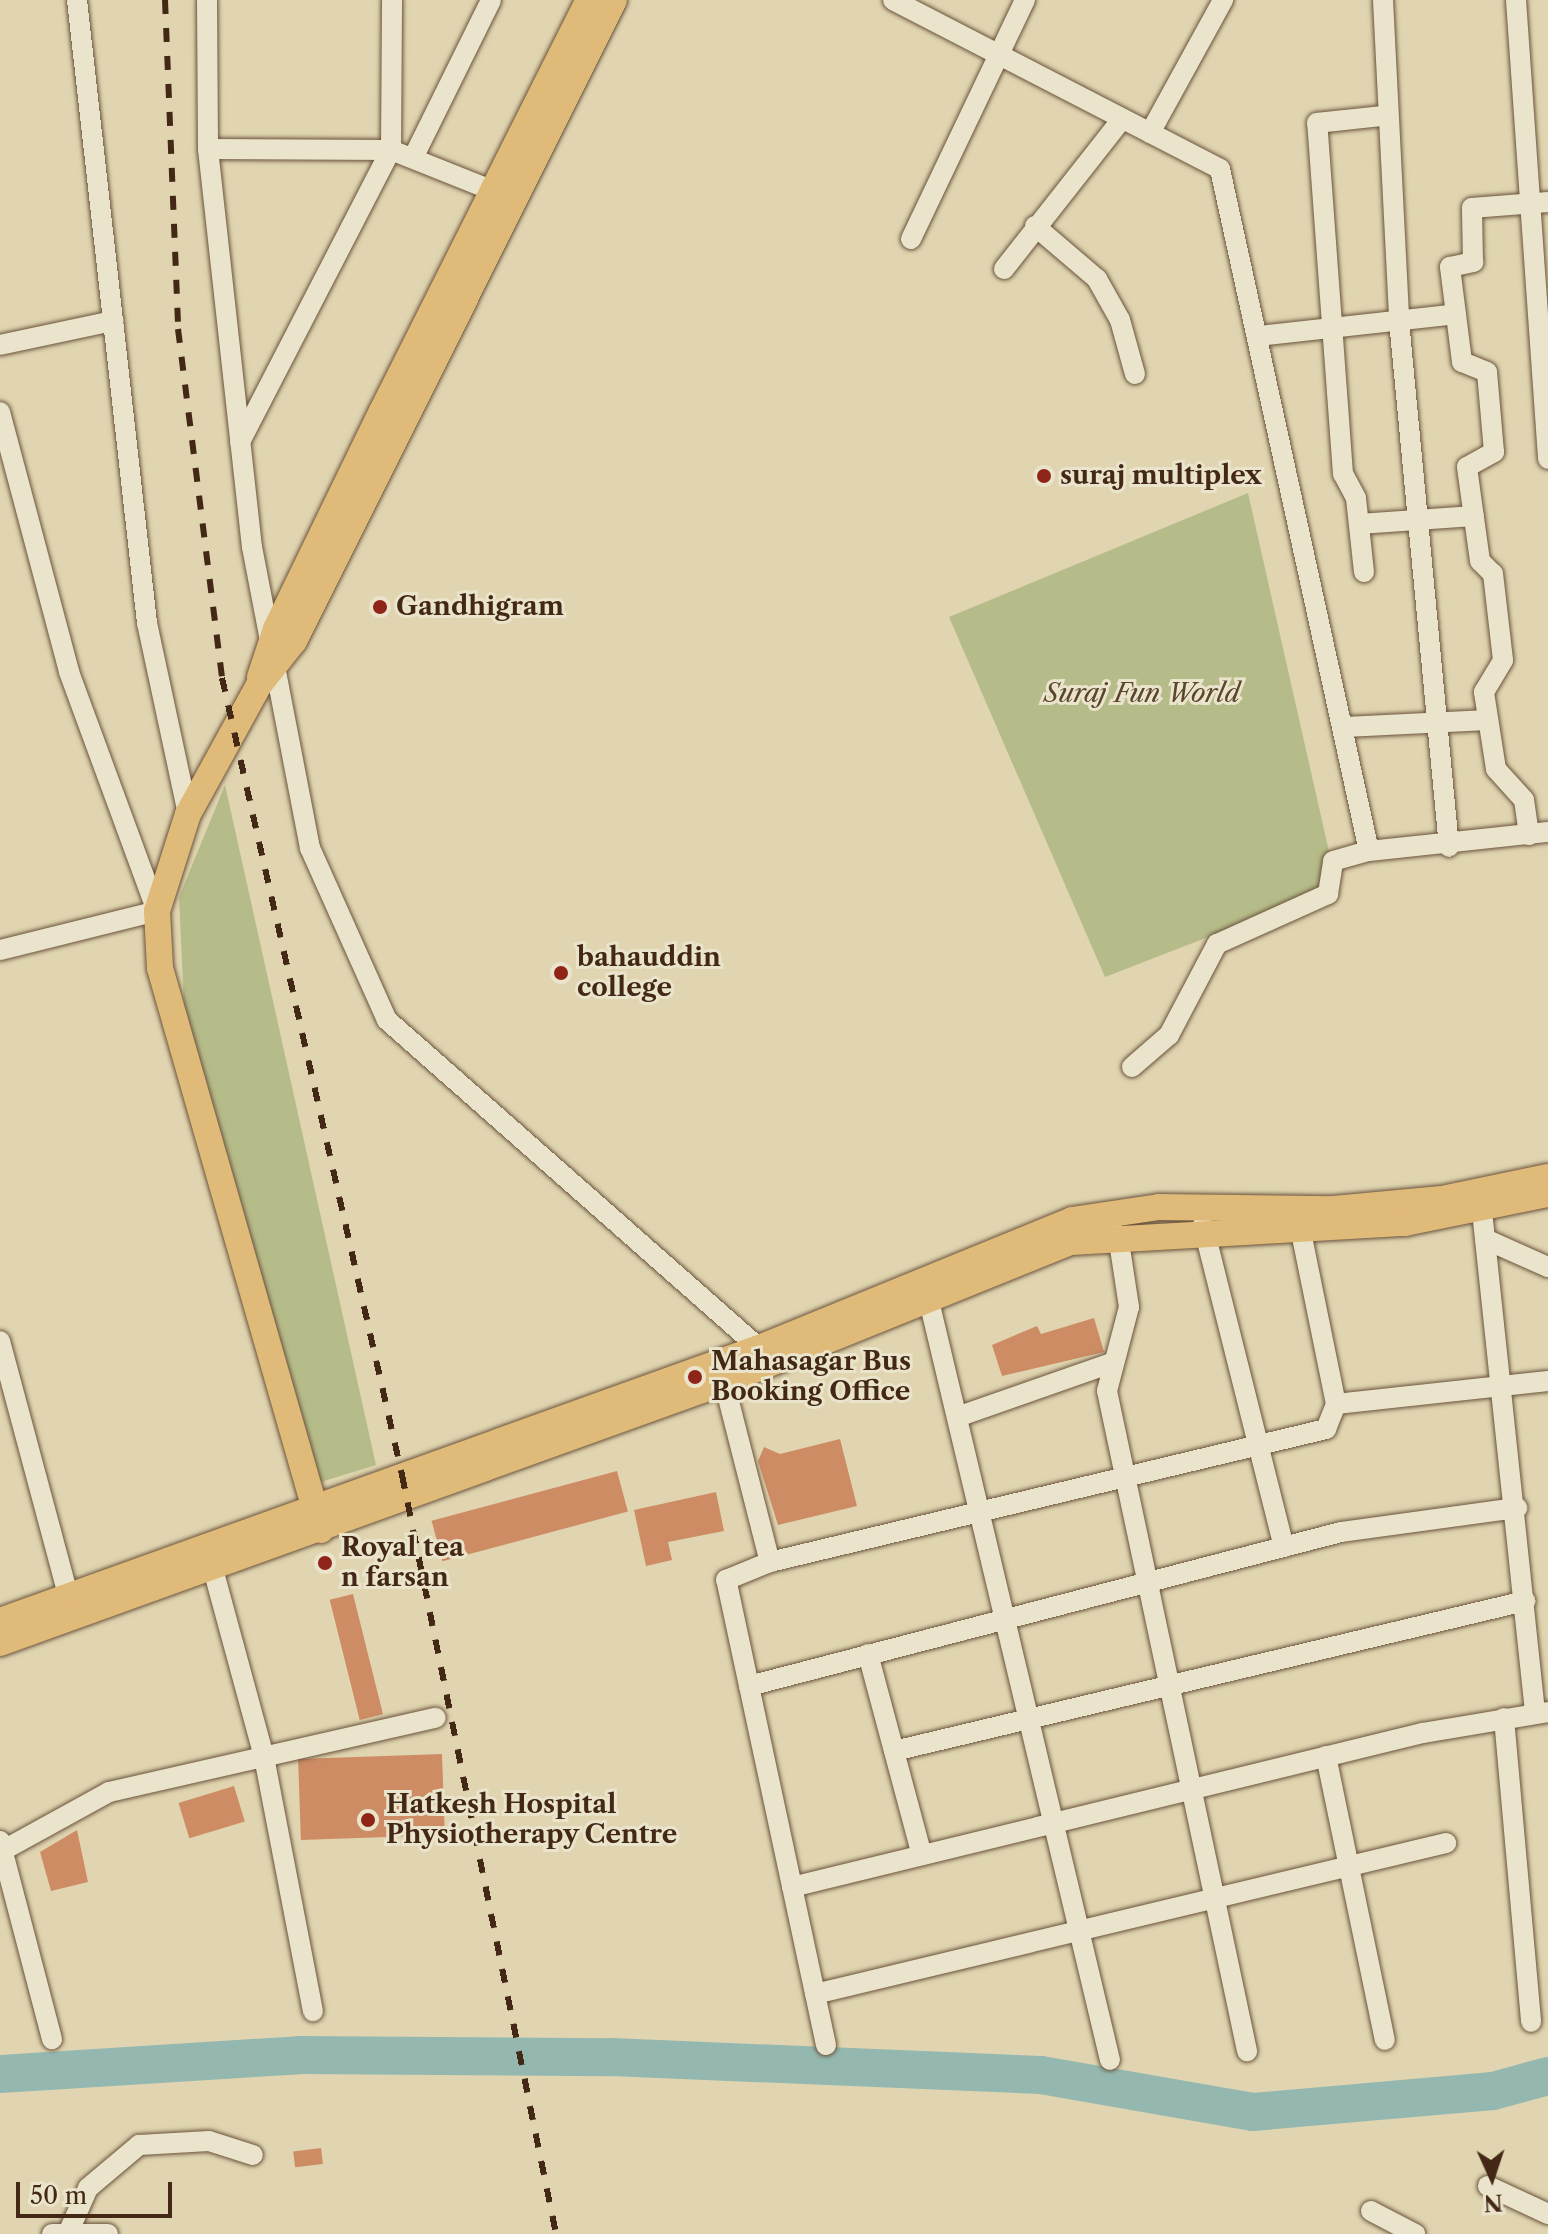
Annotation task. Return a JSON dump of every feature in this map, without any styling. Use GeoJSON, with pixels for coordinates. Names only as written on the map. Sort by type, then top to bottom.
{"type":"FeatureCollection","features":[{"type":"Feature","properties":{"kind":"main road"},"geometry":{"type":"LineString","coordinates":[[318,1521],[160,968],[157,911],[188,814],[267,666],[294,641],[589,0]]}},
{"type":"Feature","properties":{"kind":"main road"},"geometry":{"type":"LineString","coordinates":[[501,193],[614,0]]}},
{"type":"Feature","properties":{"kind":"main road"},"geometry":{"type":"LineString","coordinates":[[0,1643],[213,1569],[318,1521],[759,1348],[1072,1220],[1159,1207],[1190,1210],[1442,1199],[1548,1177]]}},
{"type":"Feature","properties":{"kind":"main road"},"geometry":{"type":"LineString","coordinates":[[0,1621],[318,1521],[724,1382],[1071,1242],[1118,1235],[1301,1232],[1482,1211],[1548,1194]]}},
{"type":"Feature","properties":{"kind":"street"},"geometry":{"type":"LineString","coordinates":[[77,0],[147,623],[188,814]]}},
{"type":"Feature","properties":{"kind":"street"},"geometry":{"type":"LineString","coordinates":[[207,0],[208,149],[267,666],[310,848],[387,1020],[759,1348]]}},
{"type":"Feature","properties":{"kind":"street"},"geometry":{"type":"LineString","coordinates":[[240,442],[391,150],[392,0]]}},
{"type":"Feature","properties":{"kind":"street"},"geometry":{"type":"LineString","coordinates":[[413,158],[491,0]]}},
{"type":"Feature","properties":{"kind":"street"},"geometry":{"type":"LineString","coordinates":[[893,0],[1220,169],[1345,727],[1369,851]]}},
{"type":"Feature","properties":{"kind":"street"},"geometry":{"type":"LineString","coordinates":[[911,239],[1025,0]]}},
{"type":"Feature","properties":{"kind":"street"},"geometry":{"type":"LineString","coordinates":[[1150,133],[1223,0]]}},
{"type":"Feature","properties":{"kind":"street"},"geometry":{"type":"LineString","coordinates":[[1383,0],[1383,116],[1399,321],[1449,847]]}},
{"type":"Feature","properties":{"kind":"street"},"geometry":{"type":"LineString","coordinates":[[1516,0],[1539,203],[1548,459]]}},
{"type":"Feature","properties":{"kind":"street"},"geometry":{"type":"LineString","coordinates":[[1364,572],[1359,524],[1343,474],[1317,123],[1383,116]]}},
{"type":"Feature","properties":{"kind":"street"},"geometry":{"type":"LineString","coordinates":[[1004,269],[1122,119]]}},
{"type":"Feature","properties":{"kind":"street"},"geometry":{"type":"LineString","coordinates":[[208,149],[391,150],[501,193]]}},
{"type":"Feature","properties":{"kind":"street"},"geometry":{"type":"LineString","coordinates":[[1132,1067],[1169,1035],[1217,944],[1328,894],[1333,861],[1369,851],[1449,847],[1539,834],[1524,800],[1496,769],[1488,720],[1484,692],[1503,660],[1493,574],[1480,561],[1467,467],[1494,452],[1487,372],[1462,362],[1450,267],[1473,262],[1472,208],[1539,203]]}},
{"type":"Feature","properties":{"kind":"street"},"geometry":{"type":"LineString","coordinates":[[1035,226],[1097,279],[1120,320],[1135,374]]}},
{"type":"Feature","properties":{"kind":"street"},"geometry":{"type":"LineString","coordinates":[[1258,336],[1456,314]]}},
{"type":"Feature","properties":{"kind":"street"},"geometry":{"type":"LineString","coordinates":[[0,345],[113,321]]}},
{"type":"Feature","properties":{"kind":"street"},"geometry":{"type":"LineString","coordinates":[[0,412],[69,672],[157,911],[0,950]]}},
{"type":"Feature","properties":{"kind":"street"},"geometry":{"type":"LineString","coordinates":[[1359,524],[1474,516]]}},
{"type":"Feature","properties":{"kind":"street"},"geometry":{"type":"LineString","coordinates":[[1345,727],[1488,720]]}},
{"type":"Feature","properties":{"kind":"street"},"geometry":{"type":"LineString","coordinates":[[1190,1210],[1209,1232],[1256,1446],[1284,1547]]}},
{"type":"Feature","properties":{"kind":"street"},"geometry":{"type":"LineString","coordinates":[[792,1887],[1326,1756],[1542,1712],[1525,1601],[1482,1211]]}},
{"type":"Feature","properties":{"kind":"street"},"geometry":{"type":"LineString","coordinates":[[826,2045],[726,1580],[770,1562],[1326,1429],[1336,1404],[1301,1232]]}},
{"type":"Feature","properties":{"kind":"street"},"geometry":{"type":"LineString","coordinates":[[1118,1235],[1129,1307],[1111,1363],[1107,1391],[1247,2051]]}},
{"type":"Feature","properties":{"kind":"street"},"geometry":{"type":"LineString","coordinates":[[1485,1239],[1548,1267]]}},
{"type":"Feature","properties":{"kind":"street"},"geometry":{"type":"LineString","coordinates":[[929,1301],[960,1416],[1084,1929],[1110,2060]]}},
{"type":"Feature","properties":{"kind":"street"},"geometry":{"type":"LineString","coordinates":[[0,1341],[69,1599]]}},
{"type":"Feature","properties":{"kind":"street"},"geometry":{"type":"LineString","coordinates":[[960,1416],[1111,1363]]}},
{"type":"Feature","properties":{"kind":"street"},"geometry":{"type":"LineString","coordinates":[[1336,1404],[1548,1381]]}},
{"type":"Feature","properties":{"kind":"street"},"geometry":{"type":"LineString","coordinates":[[724,1382],[770,1562]]}},
{"type":"Feature","properties":{"kind":"street"},"geometry":{"type":"LineString","coordinates":[[749,1686],[1008,1615],[1284,1547],[1517,1508]]}},
{"type":"Feature","properties":{"kind":"street"},"geometry":{"type":"LineString","coordinates":[[213,1569],[264,1757],[313,2011]]}},
{"type":"Feature","properties":{"kind":"street"},"geometry":{"type":"LineString","coordinates":[[894,1751],[1525,1601]]}},
{"type":"Feature","properties":{"kind":"street"},"geometry":{"type":"LineString","coordinates":[[868,1654],[922,1855]]}},
{"type":"Feature","properties":{"kind":"street"},"geometry":{"type":"LineString","coordinates":[[52,2039],[1,1848],[109,1792],[436,1718]]}},
{"type":"Feature","properties":{"kind":"street"},"geometry":{"type":"LineString","coordinates":[[1504,1718],[1531,2022]]}},
{"type":"Feature","properties":{"kind":"street"},"geometry":{"type":"LineString","coordinates":[[1326,1756],[1352,1865],[1385,2040]]}},
{"type":"Feature","properties":{"kind":"street"},"geometry":{"type":"LineString","coordinates":[[815,1994],[1446,1843]]}},
{"type":"Feature","properties":{"kind":"street"},"geometry":{"type":"LineString","coordinates":[[68,2233],[88,2188],[139,2145],[209,2141],[253,2155]]}},
{"type":"Feature","properties":{"kind":"street"},"geometry":{"type":"LineString","coordinates":[[1488,2186],[1548,2214]]}},
{"type":"Feature","properties":{"kind":"street"},"geometry":{"type":"LineString","coordinates":[[1371,2211],[1415,2234]]}},
{"type":"Feature","properties":{"kind":"street"},"geometry":{"type":"LineString","coordinates":[[52,2234],[108,2234]]}},
{"type":"Feature","properties":{"kind":"green space","name":"Suraj Fun World"},"geometry":{"type":"Polygon","coordinates":[[[1248,493],[1337,887],[1105,977],[949,617],[1248,493]]]}},
{"type":"Feature","properties":{"kind":"green space"},"geometry":{"type":"Polygon","coordinates":[[[225,785],[376,1465],[321,1482],[184,1005],[179,897],[225,785]]]}},
{"type":"Feature","properties":{"kind":"building"},"geometry":{"type":"Polygon","coordinates":[[[1094,1318],[1104,1352],[1002,1376],[992,1345],[1037,1326],[1041,1334],[1094,1318]]]}},
{"type":"Feature","properties":{"kind":"building"},"geometry":{"type":"Polygon","coordinates":[[[840,1439],[857,1506],[778,1525],[758,1461],[764,1447],[780,1454],[840,1439]]]}},
{"type":"Feature","properties":{"kind":"building"},"geometry":{"type":"Polygon","coordinates":[[[617,1471],[628,1512],[442,1561],[432,1521],[617,1471]]]}},
{"type":"Feature","properties":{"kind":"building"},"geometry":{"type":"Polygon","coordinates":[[[716,1492],[724,1531],[668,1542],[672,1560],[646,1566],[634,1510],[716,1492]]]}},
{"type":"Feature","properties":{"kind":"building"},"geometry":{"type":"Polygon","coordinates":[[[353,1594],[383,1714],[360,1720],[330,1600],[353,1594]]]}},
{"type":"Feature","properties":{"kind":"building"},"geometry":{"type":"Polygon","coordinates":[[[442,1754],[445,1835],[301,1840],[298,1759],[442,1754]]]}},
{"type":"Feature","properties":{"kind":"building"},"geometry":{"type":"Polygon","coordinates":[[[234,1786],[245,1821],[189,1838],[179,1803],[234,1786]]]}},
{"type":"Feature","properties":{"kind":"building"},"geometry":{"type":"Polygon","coordinates":[[[77,1830],[88,1882],[51,1891],[40,1852],[77,1830]]]}},
{"type":"Feature","properties":{"kind":"building"},"geometry":{"type":"Polygon","coordinates":[[[321,2148],[323,2164],[295,2167],[293,2151],[321,2148]]]}},
{"type":"Feature","properties":{"kind":"waterway"},"geometry":{"type":"LineString","coordinates":[[0,2074],[299,2055],[611,2057],[1041,2075],[1253,2112],[1493,2091],[1548,2076]]}},
{"type":"Feature","properties":{"kind":"railway"},"geometry":{"type":"LineString","coordinates":[[165,0],[178,329],[222,678],[402,1475],[556,2234]]}},
{"type":"Feature","properties":{"kind":"place","name":"suraj multiplex"},"geometry":{"type":"Point","coordinates":[1044,476]}},
{"type":"Feature","properties":{"kind":"place","name":"Gandhigram"},"geometry":{"type":"Point","coordinates":[380,607]}},
{"type":"Feature","properties":{"kind":"place","name":"bahauddin college"},"geometry":{"type":"Point","coordinates":[561,973]}},
{"type":"Feature","properties":{"kind":"place","name":"Mahasagar Bus Booking Office"},"geometry":{"type":"Point","coordinates":[695,1377]}},
{"type":"Feature","properties":{"kind":"place","name":"Royal tea n farsan"},"geometry":{"type":"Point","coordinates":[325,1563]}},
{"type":"Feature","properties":{"kind":"place","name":"Hatkesh Hospital Physiotherapy Centre"},"geometry":{"type":"Point","coordinates":[368,1820]}}]}
